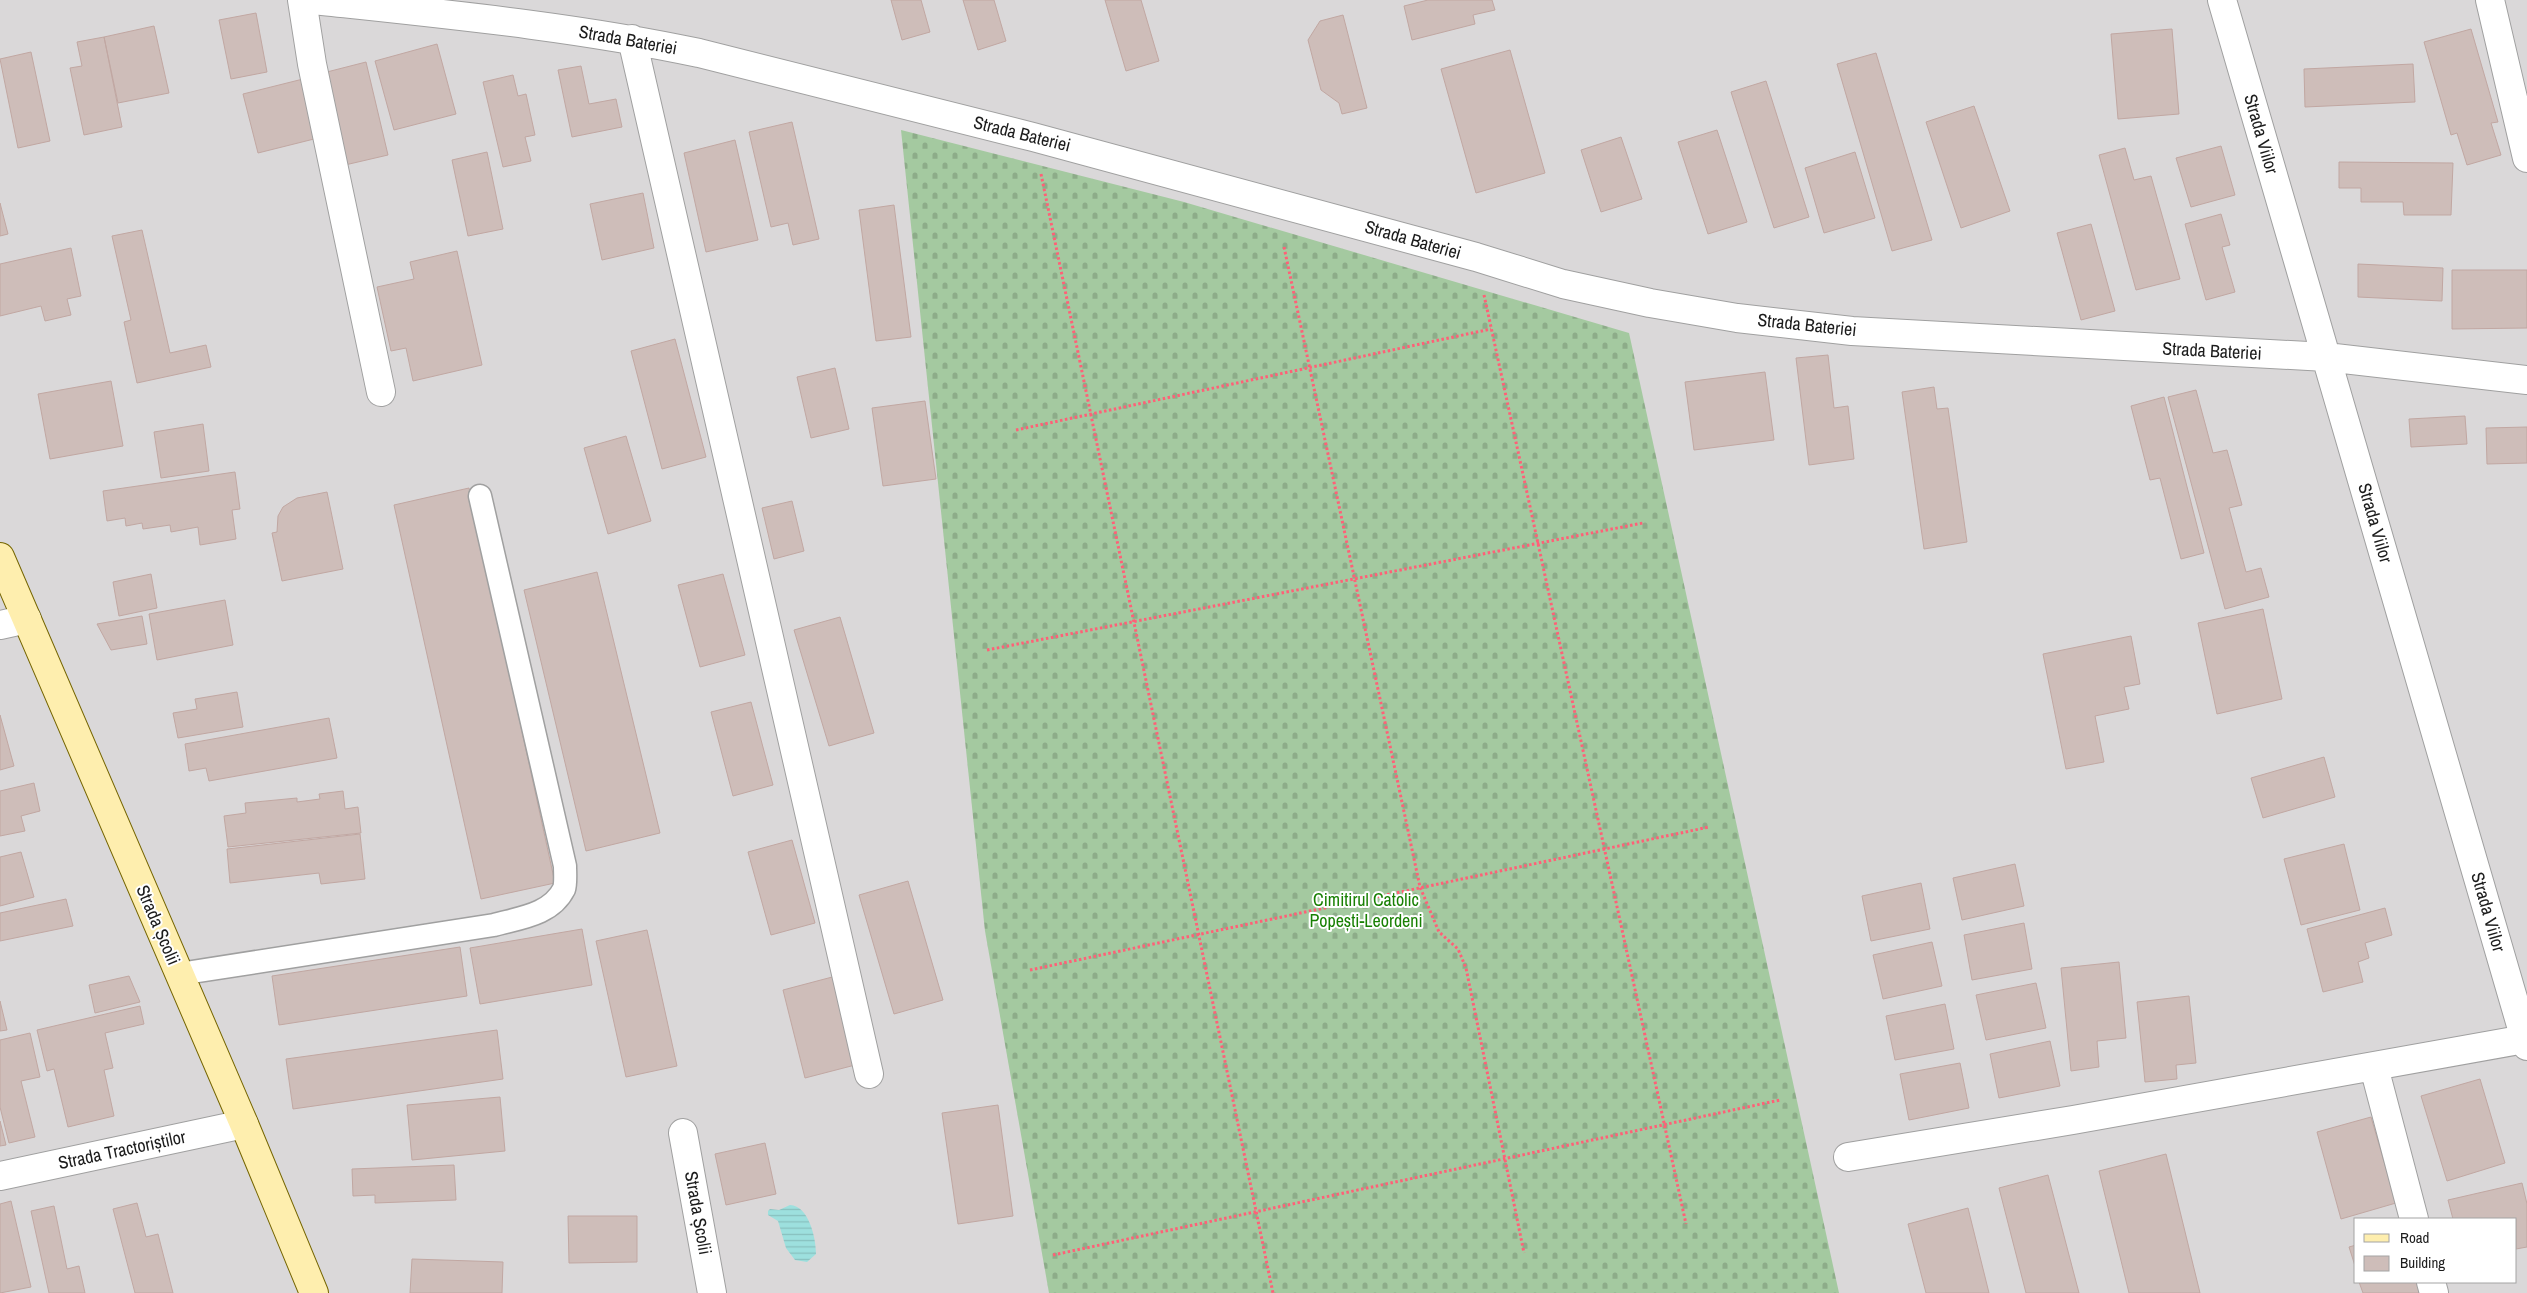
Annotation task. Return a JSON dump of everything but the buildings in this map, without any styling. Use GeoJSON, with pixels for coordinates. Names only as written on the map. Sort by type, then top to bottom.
{"type":"FeatureCollection","features":[{"type":"Feature","properties":{"kind":"street"},"geometry":{"type":"LineString","coordinates":[[302,0],[312,64],[381,392]]}},
{"type":"Feature","properties":{"kind":"street","name":"Strada Bateriei"},"geometry":{"type":"LineString","coordinates":[[314,0],[533,24],[632,39],[699,53],[1034,137],[1476,257],[1563,284],[1650,303],[1737,318],[1852,331],[2326,357],[2527,380]]}},
{"type":"Feature","properties":{"kind":"street","name":"Strada Viilor"},"geometry":{"type":"LineString","coordinates":[[2222,0],[2524,1030]]}},
{"type":"Feature","properties":{"kind":"street"},"geometry":{"type":"LineString","coordinates":[[2490,0],[2527,158]]}},
{"type":"Feature","properties":{"kind":"street"},"geometry":{"type":"LineString","coordinates":[[632,39],[869,1074]]}},
{"type":"Feature","properties":{"kind":"street","name":"Strada Școlii"},"geometry":{"type":"LineString","coordinates":[[0,557],[244,1124],[314,1293]]}},
{"type":"Feature","properties":{"kind":"street"},"geometry":{"type":"LineString","coordinates":[[0,625],[27,618]]}},
{"type":"Feature","properties":{"kind":"street"},"geometry":{"type":"LineString","coordinates":[[1848,1157],[2374,1067],[2524,1030]]}},
{"type":"Feature","properties":{"kind":"street"},"geometry":{"type":"LineString","coordinates":[[2374,1067],[2414,1218]]}},
{"type":"Feature","properties":{"kind":"street","name":"Strada Tractoriștilor"},"geometry":{"type":"LineString","coordinates":[[0,1176],[244,1124]]}},
{"type":"Feature","properties":{"kind":"street","name":"Strada Școlii"},"geometry":{"type":"LineString","coordinates":[[683,1133],[712,1293]]}},
{"type":"Feature","properties":{"kind":"lane"},"geometry":{"type":"LineString","coordinates":[[179,974],[494,925],[535,914],[553,904],[565,888],[565,866],[480,496]]}},
{"type":"Feature","properties":{"kind":"path"},"geometry":{"type":"LineString","coordinates":[[1034,137],[1273,1293]]}},
{"type":"Feature","properties":{"kind":"path"},"geometry":{"type":"LineString","coordinates":[[1284,247],[1420,887],[1439,932],[1458,949],[1466,968],[1524,1252]]}},
{"type":"Feature","properties":{"kind":"path"},"geometry":{"type":"LineString","coordinates":[[1476,257],[1686,1224]]}},
{"type":"Feature","properties":{"kind":"path"},"geometry":{"type":"LineString","coordinates":[[1016,430],[1491,329]]}},
{"type":"Feature","properties":{"kind":"path"},"geometry":{"type":"LineString","coordinates":[[987,650],[1643,523]]}},
{"type":"Feature","properties":{"kind":"path"},"geometry":{"type":"LineString","coordinates":[[1030,970],[1709,826]]}},
{"type":"Feature","properties":{"kind":"path"},"geometry":{"type":"LineString","coordinates":[[1053,1255],[1780,1100]]}},
{"type":"Feature","properties":{"kind":"shaded area"},"geometry":{"type":"Polygon","coordinates":[[[0,0],[2527,0],[2527,1293],[0,1293],[0,0]]]}},
{"type":"Feature","properties":{"kind":"green space","name":"Cimitirul Catolic Popești-Leordeni"},"geometry":{"type":"Polygon","coordinates":[[[901,130],[1184,202],[1629,333],[1839,1293],[1049,1293],[985,931],[901,130]]]}},
{"type":"Feature","properties":{"kind":"water"},"geometry":{"type":"Polygon","coordinates":[[[790,1205],[802,1211],[807,1217],[813,1232],[816,1254],[807,1262],[795,1260],[786,1248],[778,1221],[768,1215],[770,1209],[779,1210],[790,1205]]]}}]}
